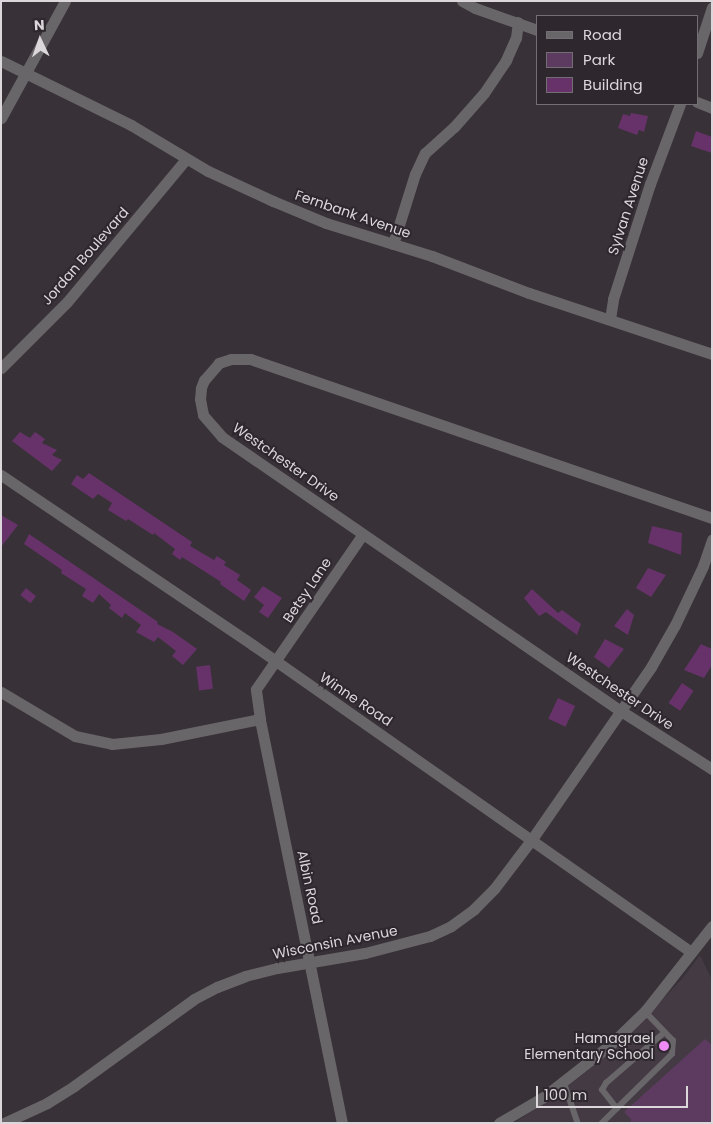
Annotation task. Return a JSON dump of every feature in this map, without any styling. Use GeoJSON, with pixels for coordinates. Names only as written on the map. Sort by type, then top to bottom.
{"type":"FeatureCollection","features":[{"type":"Feature","properties":{"kind":"street"},"geometry":{"type":"LineString","coordinates":[[1,118],[65,1]]}},
{"type":"Feature","properties":{"kind":"street"},"geometry":{"type":"LineString","coordinates":[[462,1],[475,8],[536,30]]}},
{"type":"Feature","properties":{"kind":"street"},"geometry":{"type":"LineString","coordinates":[[698,50],[712,8]]}},
{"type":"Feature","properties":{"kind":"street"},"geometry":{"type":"LineString","coordinates":[[393,244],[415,174],[425,153],[454,127],[484,93],[516,38],[518,22]]}},
{"type":"Feature","properties":{"kind":"street","name":"Fernbank Avenue"},"geometry":{"type":"LineString","coordinates":[[1,61],[131,125],[208,172],[299,212],[432,256],[529,293],[712,354]]}},
{"type":"Feature","properties":{"kind":"street"},"geometry":{"type":"LineString","coordinates":[[698,102],[712,108]]}},
{"type":"Feature","properties":{"kind":"street","name":"Sylvan Avenue"},"geometry":{"type":"LineString","coordinates":[[610,319],[613,299],[650,184],[680,105]]}},
{"type":"Feature","properties":{"kind":"street","name":"Jordan Boulevard"},"geometry":{"type":"LineString","coordinates":[[1,368],[67,302],[186,159]]}},
{"type":"Feature","properties":{"kind":"street","name":"Westchester Drive"},"geometry":{"type":"LineString","coordinates":[[712,518],[251,359],[231,359],[214,367],[204,380],[200,399],[204,415],[212,427],[262,466],[621,711],[712,769]]}},
{"type":"Feature","properties":{"kind":"street","name":"Winne Road"},"geometry":{"type":"LineString","coordinates":[[1,475],[253,645],[691,952]]}},
{"type":"Feature","properties":{"kind":"street","name":"Betsy Lane"},"geometry":{"type":"LineString","coordinates":[[275,662],[363,534]]}},
{"type":"Feature","properties":{"kind":"street","name":"Wisconsin Avenue"},"geometry":{"type":"LineString","coordinates":[[4,1123],[48,1103],[194,999],[245,976],[310,962],[365,953],[430,936],[451,926],[474,909],[494,889],[532,839],[651,667],[675,625],[703,566],[712,540]]}},
{"type":"Feature","properties":{"kind":"street","name":"Albin Road"},"geometry":{"type":"LineString","coordinates":[[275,662],[256,689],[260,719],[342,1123]]}},
{"type":"Feature","properties":{"kind":"street"},"geometry":{"type":"LineString","coordinates":[[1,692],[75,736],[112,744],[161,739],[260,719]]}},
{"type":"Feature","properties":{"kind":"street"},"geometry":{"type":"LineString","coordinates":[[499,1123],[542,1098],[612,1044],[672,979],[712,926]]}},
{"type":"Feature","properties":{"kind":"lane"},"geometry":{"type":"LineString","coordinates":[[602,1123],[672,1054],[673,1041],[644,1011]]}},
{"type":"Feature","properties":{"kind":"lane"},"geometry":{"type":"LineString","coordinates":[[617,1109],[602,1090],[606,1084],[664,1033]]}},
{"type":"Feature","properties":{"kind":"lane"},"geometry":{"type":"LineString","coordinates":[[564,1082],[578,1123]]}},
{"type":"Feature","properties":{"kind":"shaded area","name":"Hamagrael Elementary School"},"geometry":{"type":"Polygon","coordinates":[[[700,955],[712,980],[712,1123],[514,1123],[555,1096],[594,1066],[638,1025],[682,979],[700,955]]]}},
{"type":"Feature","properties":{"kind":"green space"},"geometry":{"type":"Polygon","coordinates":[[[705,1039],[712,1045],[712,1123],[631,1123],[631,1119],[624,1112],[705,1039]]]}},
{"type":"Feature","properties":{"kind":"building"},"geometry":{"type":"Polygon","coordinates":[[[631,113],[648,116],[644,132],[639,130],[637,135],[618,128],[623,114],[630,116],[631,113]]]}},
{"type":"Feature","properties":{"kind":"building"},"geometry":{"type":"Polygon","coordinates":[[[696,131],[712,137],[712,153],[691,146],[696,131]]]}},
{"type":"Feature","properties":{"kind":"building"},"geometry":{"type":"Polygon","coordinates":[[[20,432],[30,438],[35,432],[45,439],[42,443],[57,450],[52,455],[62,460],[52,471],[12,441],[20,432]]]}},
{"type":"Feature","properties":{"kind":"building"},"geometry":{"type":"Polygon","coordinates":[[[89,473],[192,542],[190,546],[214,560],[217,556],[226,562],[224,565],[240,575],[237,580],[251,590],[244,601],[220,584],[221,582],[182,557],[180,560],[172,554],[175,549],[154,533],[153,535],[128,519],[126,521],[108,510],[112,503],[98,494],[93,499],[71,484],[77,475],[83,479],[89,473]]]}},
{"type":"Feature","properties":{"kind":"building"},"geometry":{"type":"Polygon","coordinates":[[[1,515],[18,525],[1,547],[1,515]]]}},
{"type":"Feature","properties":{"kind":"building"},"geometry":{"type":"Polygon","coordinates":[[[652,526],[682,533],[681,555],[648,543],[652,526]]]}},
{"type":"Feature","properties":{"kind":"building"},"geometry":{"type":"Polygon","coordinates":[[[29,534],[158,622],[157,624],[173,632],[197,649],[183,665],[172,656],[176,651],[158,637],[154,642],[136,632],[141,625],[125,613],[122,618],[109,608],[111,605],[99,594],[93,603],[82,596],[86,589],[61,573],[62,570],[24,544],[29,534]]]}},
{"type":"Feature","properties":{"kind":"building"},"geometry":{"type":"Polygon","coordinates":[[[648,568],[666,575],[651,597],[636,588],[648,568]]]}},
{"type":"Feature","properties":{"kind":"building"},"geometry":{"type":"Polygon","coordinates":[[[263,586],[282,598],[268,618],[259,612],[264,605],[254,597],[263,586]]]}},
{"type":"Feature","properties":{"kind":"building"},"geometry":{"type":"Polygon","coordinates":[[[26,588],[36,596],[30,603],[20,595],[26,588]]]}},
{"type":"Feature","properties":{"kind":"building"},"geometry":{"type":"Polygon","coordinates":[[[532,589],[558,613],[562,610],[581,624],[577,635],[546,612],[539,616],[524,598],[532,589]]]}},
{"type":"Feature","properties":{"kind":"building"},"geometry":{"type":"Polygon","coordinates":[[[627,609],[634,615],[628,635],[614,626],[627,609]]]}},
{"type":"Feature","properties":{"kind":"building"},"geometry":{"type":"Polygon","coordinates":[[[605,639],[624,649],[609,668],[594,657],[605,639]]]}},
{"type":"Feature","properties":{"kind":"building"},"geometry":{"type":"Polygon","coordinates":[[[701,644],[712,649],[712,665],[704,678],[684,670],[701,644]]]}},
{"type":"Feature","properties":{"kind":"building"},"geometry":{"type":"Polygon","coordinates":[[[210,665],[213,689],[199,691],[196,667],[210,665]]]}},
{"type":"Feature","properties":{"kind":"building"},"geometry":{"type":"Polygon","coordinates":[[[682,683],[694,691],[680,711],[669,703],[682,683]]]}},
{"type":"Feature","properties":{"kind":"building"},"geometry":{"type":"Polygon","coordinates":[[[558,698],[575,706],[565,727],[548,719],[558,698]]]}},
{"type":"Feature","properties":{"kind":"place","name":"Hamagrael Elementary School"},"geometry":{"type":"Point","coordinates":[664,1046]}}]}
